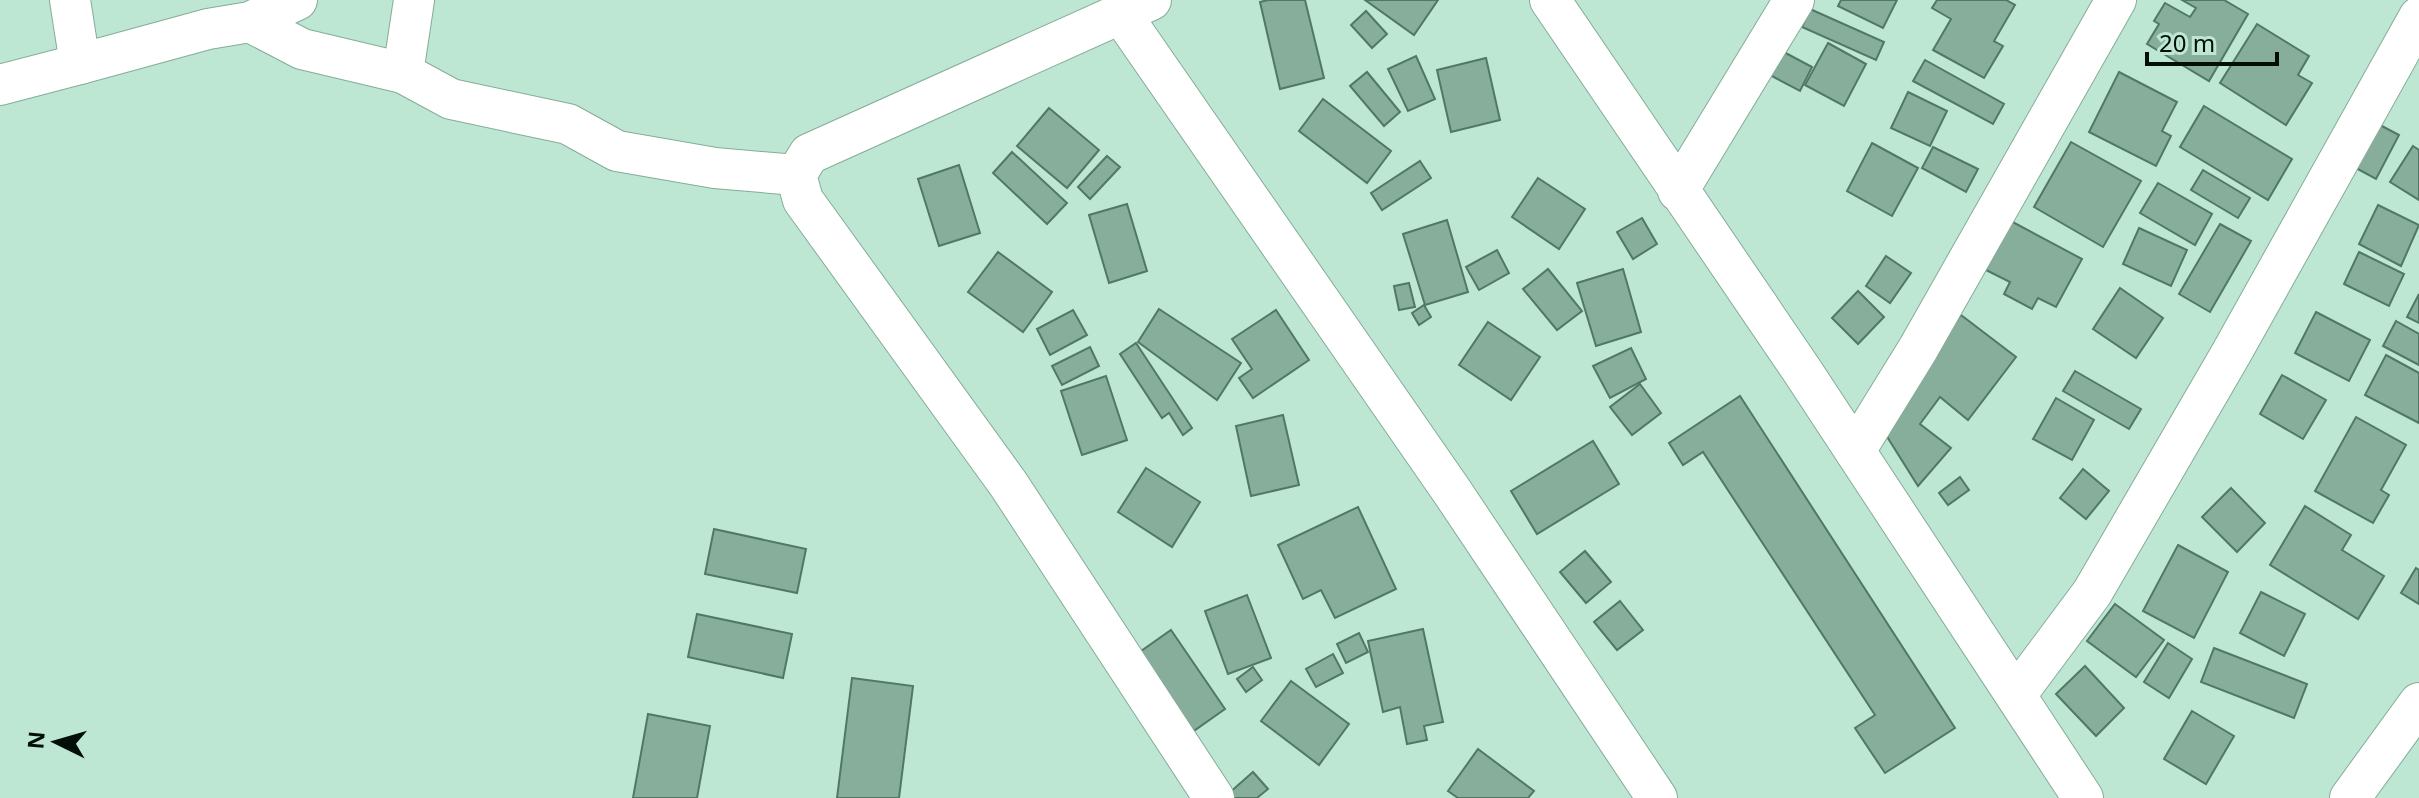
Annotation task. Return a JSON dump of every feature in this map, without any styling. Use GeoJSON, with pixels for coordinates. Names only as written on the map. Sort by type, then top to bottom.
{"type":"FeatureCollection","features":[{"type":"Feature","properties":{"kind":"street"},"geometry":{"type":"LineString","coordinates":[[70,0],[80,64]]}},
{"type":"Feature","properties":{"kind":"street"},"geometry":{"type":"LineString","coordinates":[[0,85],[208,29],[250,22],[297,0]]}},
{"type":"Feature","properties":{"kind":"street"},"geometry":{"type":"LineString","coordinates":[[403,73],[414,0]]}},
{"type":"Feature","properties":{"kind":"street"},"geometry":{"type":"LineString","coordinates":[[1550,0],[1855,451],[2083,798]]}},
{"type":"Feature","properties":{"kind":"street"},"geometry":{"type":"LineString","coordinates":[[1678,191],[1794,0]]}},
{"type":"Feature","properties":{"kind":"street"},"geometry":{"type":"LineString","coordinates":[[1855,451],[1918,349],[2116,0]]}},
{"type":"Feature","properties":{"kind":"street"},"geometry":{"type":"LineString","coordinates":[[1214,798],[1009,485],[803,200],[796,175],[809,154],[1136,7],[1451,490],[1657,798]]}},
{"type":"Feature","properties":{"kind":"street"},"geometry":{"type":"LineString","coordinates":[[2016,695],[2092,593],[2232,352],[2419,17]]}},
{"type":"Feature","properties":{"kind":"street"},"geometry":{"type":"LineString","coordinates":[[250,22],[302,49],[403,73],[451,99],[568,124],[617,151],[715,168],[796,175]]}},
{"type":"Feature","properties":{"kind":"street"},"geometry":{"type":"LineString","coordinates":[[2354,797],[2419,703]]}},
{"type":"Feature","properties":{"kind":"building"},"geometry":{"type":"Polygon","coordinates":[[[1305,0],[1324,78],[1280,89],[1260,2],[1305,0]]]}},
{"type":"Feature","properties":{"kind":"building"},"geometry":{"type":"Polygon","coordinates":[[[1365,0],[1438,0],[1414,35],[1365,0]]]}},
{"type":"Feature","properties":{"kind":"building"},"geometry":{"type":"Polygon","coordinates":[[[1841,0],[1897,0],[1883,28],[1838,6],[1841,0]]]}},
{"type":"Feature","properties":{"kind":"building"},"geometry":{"type":"Polygon","coordinates":[[[1937,0],[2006,0],[2015,5],[1994,41],[2003,46],[1984,78],[1933,50],[1951,19],[1932,8],[1937,0]]]}},
{"type":"Feature","properties":{"kind":"building"},"geometry":{"type":"Polygon","coordinates":[[[2182,0],[2224,0],[2248,14],[2209,81],[2147,44],[2159,24],[2154,21],[2165,3],[2190,17],[2196,8],[2182,0]]]}},
{"type":"Feature","properties":{"kind":"building"},"geometry":{"type":"Polygon","coordinates":[[[1810,9],[1884,42],[1876,60],[1802,27],[1810,9]]]}},
{"type":"Feature","properties":{"kind":"building"},"geometry":{"type":"Polygon","coordinates":[[[1366,11],[1387,34],[1372,48],[1351,25],[1366,11]]]}},
{"type":"Feature","properties":{"kind":"building"},"geometry":{"type":"Polygon","coordinates":[[[2257,24],[2309,56],[2298,75],[2312,83],[2286,125],[2220,83],[2257,24]]]}},
{"type":"Feature","properties":{"kind":"building"},"geometry":{"type":"Polygon","coordinates":[[[1828,43],[1866,64],[1844,106],[1805,85],[1828,43]]]}},
{"type":"Feature","properties":{"kind":"building"},"geometry":{"type":"Polygon","coordinates":[[[1780,50],[1812,67],[1800,91],[1768,74],[1780,50]]]}},
{"type":"Feature","properties":{"kind":"building"},"geometry":{"type":"Polygon","coordinates":[[[1416,56],[1435,99],[1408,111],[1388,69],[1416,56]]]}},
{"type":"Feature","properties":{"kind":"building"},"geometry":{"type":"Polygon","coordinates":[[[1486,58],[1500,120],[1451,132],[1437,70],[1486,58]]]}},
{"type":"Feature","properties":{"kind":"building"},"geometry":{"type":"Polygon","coordinates":[[[1925,60],[2004,104],[1993,124],[1913,81],[1925,60]]]}},
{"type":"Feature","properties":{"kind":"building"},"geometry":{"type":"Polygon","coordinates":[[[1367,72],[1400,112],[1384,126],[1350,86],[1367,72]]]}},
{"type":"Feature","properties":{"kind":"building"},"geometry":{"type":"Polygon","coordinates":[[[2119,72],[2177,102],[2162,131],[2171,136],[2156,166],[2089,132],[2119,72]]]}},
{"type":"Feature","properties":{"kind":"building"},"geometry":{"type":"Polygon","coordinates":[[[1908,92],[1947,111],[1930,146],[1891,128],[1908,92]]]}},
{"type":"Feature","properties":{"kind":"building"},"geometry":{"type":"Polygon","coordinates":[[[1323,99],[1391,151],[1367,183],[1299,131],[1323,99]]]}},
{"type":"Feature","properties":{"kind":"building"},"geometry":{"type":"Polygon","coordinates":[[[2204,106],[2292,159],[2268,200],[2180,147],[2204,106]]]}},
{"type":"Feature","properties":{"kind":"building"},"geometry":{"type":"Polygon","coordinates":[[[1049,108],[1099,150],[1067,188],[1017,146],[1049,108]]]}},
{"type":"Feature","properties":{"kind":"building"},"geometry":{"type":"Polygon","coordinates":[[[2378,124],[2399,135],[2376,179],[2354,167],[2378,124]]]}},
{"type":"Feature","properties":{"kind":"building"},"geometry":{"type":"Polygon","coordinates":[[[2071,142],[2141,181],[2103,247],[2034,207],[2071,142]]]}},
{"type":"Feature","properties":{"kind":"building"},"geometry":{"type":"Polygon","coordinates":[[[1872,143],[1918,168],[1892,216],[1847,191],[1872,143]]]}},
{"type":"Feature","properties":{"kind":"building"},"geometry":{"type":"Polygon","coordinates":[[[2413,146],[2419,150],[2419,200],[2390,182],[2413,146]]]}},
{"type":"Feature","properties":{"kind":"building"},"geometry":{"type":"Polygon","coordinates":[[[1933,147],[1978,169],[1966,192],[1922,168],[1933,147]]]}},
{"type":"Feature","properties":{"kind":"building"},"geometry":{"type":"Polygon","coordinates":[[[1012,152],[1067,203],[1047,224],[993,173],[1012,152]]]}},
{"type":"Feature","properties":{"kind":"building"},"geometry":{"type":"Polygon","coordinates":[[[1107,156],[1120,167],[1090,199],[1078,187],[1107,156]]]}},
{"type":"Feature","properties":{"kind":"building"},"geometry":{"type":"Polygon","coordinates":[[[1420,161],[1431,178],[1382,210],[1371,193],[1420,161]]]}},
{"type":"Feature","properties":{"kind":"building"},"geometry":{"type":"Polygon","coordinates":[[[959,165],[980,233],[939,246],[918,179],[959,165]]]}},
{"type":"Feature","properties":{"kind":"building"},"geometry":{"type":"Polygon","coordinates":[[[2203,170],[2250,198],[2238,218],[2191,190],[2203,170]]]}},
{"type":"Feature","properties":{"kind":"building"},"geometry":{"type":"Polygon","coordinates":[[[1538,178],[1585,209],[1559,249],[1512,217],[1538,178]]]}},
{"type":"Feature","properties":{"kind":"building"},"geometry":{"type":"Polygon","coordinates":[[[2158,183],[2212,214],[2195,245],[2140,213],[2158,183]]]}},
{"type":"Feature","properties":{"kind":"building"},"geometry":{"type":"Polygon","coordinates":[[[1127,204],[1147,271],[1109,283],[1089,215],[1127,204]]]}},
{"type":"Feature","properties":{"kind":"building"},"geometry":{"type":"Polygon","coordinates":[[[2378,205],[2419,225],[2401,266],[2359,244],[2378,205]]]}},
{"type":"Feature","properties":{"kind":"building"},"geometry":{"type":"Polygon","coordinates":[[[1642,218],[1657,244],[1633,259],[1617,232],[1642,218]]]}},
{"type":"Feature","properties":{"kind":"building"},"geometry":{"type":"Polygon","coordinates":[[[2007,219],[2082,259],[2056,307],[2038,298],[2032,309],[2004,294],[2010,282],[1982,268],[2007,219]]]}},
{"type":"Feature","properties":{"kind":"building"},"geometry":{"type":"Polygon","coordinates":[[[1447,220],[1468,292],[1425,305],[1403,234],[1447,220]]]}},
{"type":"Feature","properties":{"kind":"building"},"geometry":{"type":"Polygon","coordinates":[[[2220,224],[2251,241],[2210,312],[2179,294],[2220,224]]]}},
{"type":"Feature","properties":{"kind":"building"},"geometry":{"type":"Polygon","coordinates":[[[2139,228],[2187,250],[2171,286],[2123,264],[2139,228]]]}},
{"type":"Feature","properties":{"kind":"building"},"geometry":{"type":"Polygon","coordinates":[[[1497,250],[1509,273],[1479,290],[1466,267],[1497,250]]]}},
{"type":"Feature","properties":{"kind":"building"},"geometry":{"type":"Polygon","coordinates":[[[998,252],[1052,292],[1023,332],[968,292],[998,252]]]}},
{"type":"Feature","properties":{"kind":"building"},"geometry":{"type":"Polygon","coordinates":[[[2359,252],[2404,274],[2389,306],[2344,284],[2359,252]]]}},
{"type":"Feature","properties":{"kind":"building"},"geometry":{"type":"Polygon","coordinates":[[[1886,256],[1911,273],[1890,303],[1866,286],[1886,256]]]}},
{"type":"Feature","properties":{"kind":"building"},"geometry":{"type":"Polygon","coordinates":[[[1548,269],[1582,311],[1557,330],[1523,289],[1548,269]]]}},
{"type":"Feature","properties":{"kind":"building"},"geometry":{"type":"Polygon","coordinates":[[[1623,269],[1641,332],[1596,346],[1577,283],[1623,269]]]}},
{"type":"Feature","properties":{"kind":"building"},"geometry":{"type":"Polygon","coordinates":[[[1409,283],[1415,307],[1399,310],[1394,286],[1409,283]]]}},
{"type":"Feature","properties":{"kind":"building"},"geometry":{"type":"Polygon","coordinates":[[[2120,288],[2163,318],[2136,358],[2093,329],[2120,288]]]}},
{"type":"Feature","properties":{"kind":"building"},"geometry":{"type":"Polygon","coordinates":[[[1858,291],[1884,317],[1858,344],[1832,318],[1858,291]]]}},
{"type":"Feature","properties":{"kind":"building"},"geometry":{"type":"Polygon","coordinates":[[[2419,294],[2419,323],[2407,317],[2419,294]]]}},
{"type":"Feature","properties":{"kind":"building"},"geometry":{"type":"Polygon","coordinates":[[[1424,305],[1431,317],[1419,325],[1412,313],[1424,305]]]}},
{"type":"Feature","properties":{"kind":"building"},"geometry":{"type":"Polygon","coordinates":[[[1159,309],[1241,363],[1217,400],[1138,342],[1159,309]]]}},
{"type":"Feature","properties":{"kind":"building"},"geometry":{"type":"Polygon","coordinates":[[[1073,310],[1087,335],[1050,355],[1037,329],[1073,310]]]}},
{"type":"Feature","properties":{"kind":"building"},"geometry":{"type":"Polygon","coordinates":[[[1276,310],[1309,360],[1253,398],[1239,378],[1252,369],[1232,339],[1276,310]]]}},
{"type":"Feature","properties":{"kind":"building"},"geometry":{"type":"Polygon","coordinates":[[[2316,312],[2370,340],[2349,381],[2295,353],[2316,312]]]}},
{"type":"Feature","properties":{"kind":"building"},"geometry":{"type":"Polygon","coordinates":[[[1961,315],[2016,357],[1968,420],[1940,397],[1920,424],[1951,448],[1918,486],[1886,435],[1882,420],[1961,315]]]}},
{"type":"Feature","properties":{"kind":"building"},"geometry":{"type":"Polygon","coordinates":[[[2396,321],[2419,334],[2419,365],[2383,346],[2396,321]]]}},
{"type":"Feature","properties":{"kind":"building"},"geometry":{"type":"Polygon","coordinates":[[[1488,322],[1540,357],[1511,400],[1459,365],[1488,322]]]}},
{"type":"Feature","properties":{"kind":"building"},"geometry":{"type":"Polygon","coordinates":[[[1136,343],[1192,428],[1183,435],[1169,413],[1162,418],[1120,354],[1136,343]]]}},
{"type":"Feature","properties":{"kind":"building"},"geometry":{"type":"Polygon","coordinates":[[[1090,347],[1099,366],[1062,385],[1052,366],[1090,347]]]}},
{"type":"Feature","properties":{"kind":"building"},"geometry":{"type":"Polygon","coordinates":[[[1631,348],[1646,379],[1610,398],[1593,366],[1631,348]]]}},
{"type":"Feature","properties":{"kind":"building"},"geometry":{"type":"Polygon","coordinates":[[[2386,355],[2419,373],[2419,423],[2365,395],[2386,355]]]}},
{"type":"Feature","properties":{"kind":"building"},"geometry":{"type":"Polygon","coordinates":[[[2075,371],[2141,409],[2129,429],[2063,391],[2075,371]]]}},
{"type":"Feature","properties":{"kind":"building"},"geometry":{"type":"Polygon","coordinates":[[[2282,375],[2326,400],[2303,439],[2260,414],[2282,375]]]}},
{"type":"Feature","properties":{"kind":"building"},"geometry":{"type":"Polygon","coordinates":[[[1106,376],[1127,440],[1082,455],[1061,391],[1106,376]]]}},
{"type":"Feature","properties":{"kind":"building"},"geometry":{"type":"Polygon","coordinates":[[[1640,384],[1661,413],[1632,435],[1610,407],[1640,384]]]}},
{"type":"Feature","properties":{"kind":"building"},"geometry":{"type":"Polygon","coordinates":[[[1740,396],[1955,728],[1885,773],[1855,728],[1875,715],[1703,452],[1683,465],[1669,443],[1740,396]]]}},
{"type":"Feature","properties":{"kind":"building"},"geometry":{"type":"Polygon","coordinates":[[[2056,398],[2094,420],[2072,460],[2033,439],[2056,398]]]}},
{"type":"Feature","properties":{"kind":"building"},"geometry":{"type":"Polygon","coordinates":[[[1283,415],[1299,485],[1251,496],[1236,426],[1283,415]]]}},
{"type":"Feature","properties":{"kind":"building"},"geometry":{"type":"Polygon","coordinates":[[[2356,417],[2406,445],[2381,490],[2389,495],[2373,523],[2315,491],[2356,417]]]}},
{"type":"Feature","properties":{"kind":"building"},"geometry":{"type":"Polygon","coordinates":[[[1593,441],[1619,484],[1537,534],[1511,491],[1593,441]]]}},
{"type":"Feature","properties":{"kind":"building"},"geometry":{"type":"Polygon","coordinates":[[[1146,468],[1200,502],[1172,547],[1118,512],[1146,468]]]}},
{"type":"Feature","properties":{"kind":"building"},"geometry":{"type":"Polygon","coordinates":[[[2083,469],[2109,491],[2086,519],[2060,498],[2083,469]]]}},
{"type":"Feature","properties":{"kind":"building"},"geometry":{"type":"Polygon","coordinates":[[[1960,477],[1969,490],[1948,505],[1939,493],[1960,477]]]}},
{"type":"Feature","properties":{"kind":"building"},"geometry":{"type":"Polygon","coordinates":[[[2231,488],[2265,523],[2237,552],[2202,517],[2231,488]]]}},
{"type":"Feature","properties":{"kind":"building"},"geometry":{"type":"Polygon","coordinates":[[[2305,506],[2351,535],[2342,550],[2384,576],[2358,619],[2270,565],[2305,506]]]}},
{"type":"Feature","properties":{"kind":"building"},"geometry":{"type":"Polygon","coordinates":[[[1358,507],[1396,589],[1335,618],[1321,590],[1303,599],[1278,545],[1358,507]]]}},
{"type":"Feature","properties":{"kind":"building"},"geometry":{"type":"Polygon","coordinates":[[[714,529],[806,549],[797,593],[705,574],[714,529]]]}},
{"type":"Feature","properties":{"kind":"building"},"geometry":{"type":"Polygon","coordinates":[[[2178,545],[2228,572],[2194,638],[2143,611],[2178,545]]]}},
{"type":"Feature","properties":{"kind":"building"},"geometry":{"type":"Polygon","coordinates":[[[1585,551],[1611,582],[1586,603],[1560,572],[1585,551]]]}},
{"type":"Feature","properties":{"kind":"building"},"geometry":{"type":"Polygon","coordinates":[[[2416,568],[2419,570],[2419,604],[2401,593],[2416,568]]]}},
{"type":"Feature","properties":{"kind":"building"},"geometry":{"type":"Polygon","coordinates":[[[2261,592],[2305,614],[2284,656],[2240,633],[2261,592]]]}},
{"type":"Feature","properties":{"kind":"building"},"geometry":{"type":"Polygon","coordinates":[[[1247,595],[1271,658],[1228,674],[1205,611],[1247,595]]]}},
{"type":"Feature","properties":{"kind":"building"},"geometry":{"type":"Polygon","coordinates":[[[1620,601],[1643,630],[1617,650],[1594,622],[1620,601]]]}},
{"type":"Feature","properties":{"kind":"building"},"geometry":{"type":"Polygon","coordinates":[[[2115,604],[2164,640],[2136,677],[2087,641],[2115,604]]]}},
{"type":"Feature","properties":{"kind":"building"},"geometry":{"type":"Polygon","coordinates":[[[697,614],[792,634],[783,678],[688,657],[697,614]]]}},
{"type":"Feature","properties":{"kind":"building"},"geometry":{"type":"Polygon","coordinates":[[[1423,629],[1443,722],[1424,726],[1427,740],[1407,744],[1400,707],[1383,712],[1368,641],[1423,629]]]}},
{"type":"Feature","properties":{"kind":"building"},"geometry":{"type":"Polygon","coordinates":[[[1171,630],[1225,709],[1188,735],[1134,656],[1171,630]]]}},
{"type":"Feature","properties":{"kind":"building"},"geometry":{"type":"Polygon","coordinates":[[[1359,633],[1368,652],[1346,663],[1337,644],[1359,633]]]}},
{"type":"Feature","properties":{"kind":"building"},"geometry":{"type":"Polygon","coordinates":[[[2168,643],[2192,659],[2169,698],[2144,682],[2168,643]]]}},
{"type":"Feature","properties":{"kind":"building"},"geometry":{"type":"Polygon","coordinates":[[[2214,648],[2307,684],[2294,718],[2201,682],[2214,648]]]}},
{"type":"Feature","properties":{"kind":"building"},"geometry":{"type":"Polygon","coordinates":[[[1333,654],[1343,673],[1316,687],[1306,669],[1333,654]]]}},
{"type":"Feature","properties":{"kind":"building"},"geometry":{"type":"Polygon","coordinates":[[[2085,666],[2124,708],[2096,736],[2056,694],[2085,666]]]}},
{"type":"Feature","properties":{"kind":"building"},"geometry":{"type":"Polygon","coordinates":[[[1253,667],[1262,680],[1246,692],[1237,679],[1253,667]]]}},
{"type":"Feature","properties":{"kind":"building"},"geometry":{"type":"Polygon","coordinates":[[[852,678],[913,686],[899,798],[837,798],[852,678]]]}},
{"type":"Feature","properties":{"kind":"building"},"geometry":{"type":"Polygon","coordinates":[[[1291,681],[1349,724],[1319,765],[1261,721],[1291,681]]]}},
{"type":"Feature","properties":{"kind":"building"},"geometry":{"type":"Polygon","coordinates":[[[2192,711],[2234,736],[2206,784],[2164,759],[2192,711]]]}},
{"type":"Feature","properties":{"kind":"building"},"geometry":{"type":"Polygon","coordinates":[[[648,714],[710,726],[697,798],[633,798],[648,714]]]}},
{"type":"Feature","properties":{"kind":"building"},"geometry":{"type":"Polygon","coordinates":[[[1478,749],[1534,791],[1528,798],[1458,798],[1448,791],[1478,749]]]}},
{"type":"Feature","properties":{"kind":"building"},"geometry":{"type":"Polygon","coordinates":[[[1253,772],[1268,789],[1257,798],[1232,798],[1228,794],[1253,772]]]}}]}
